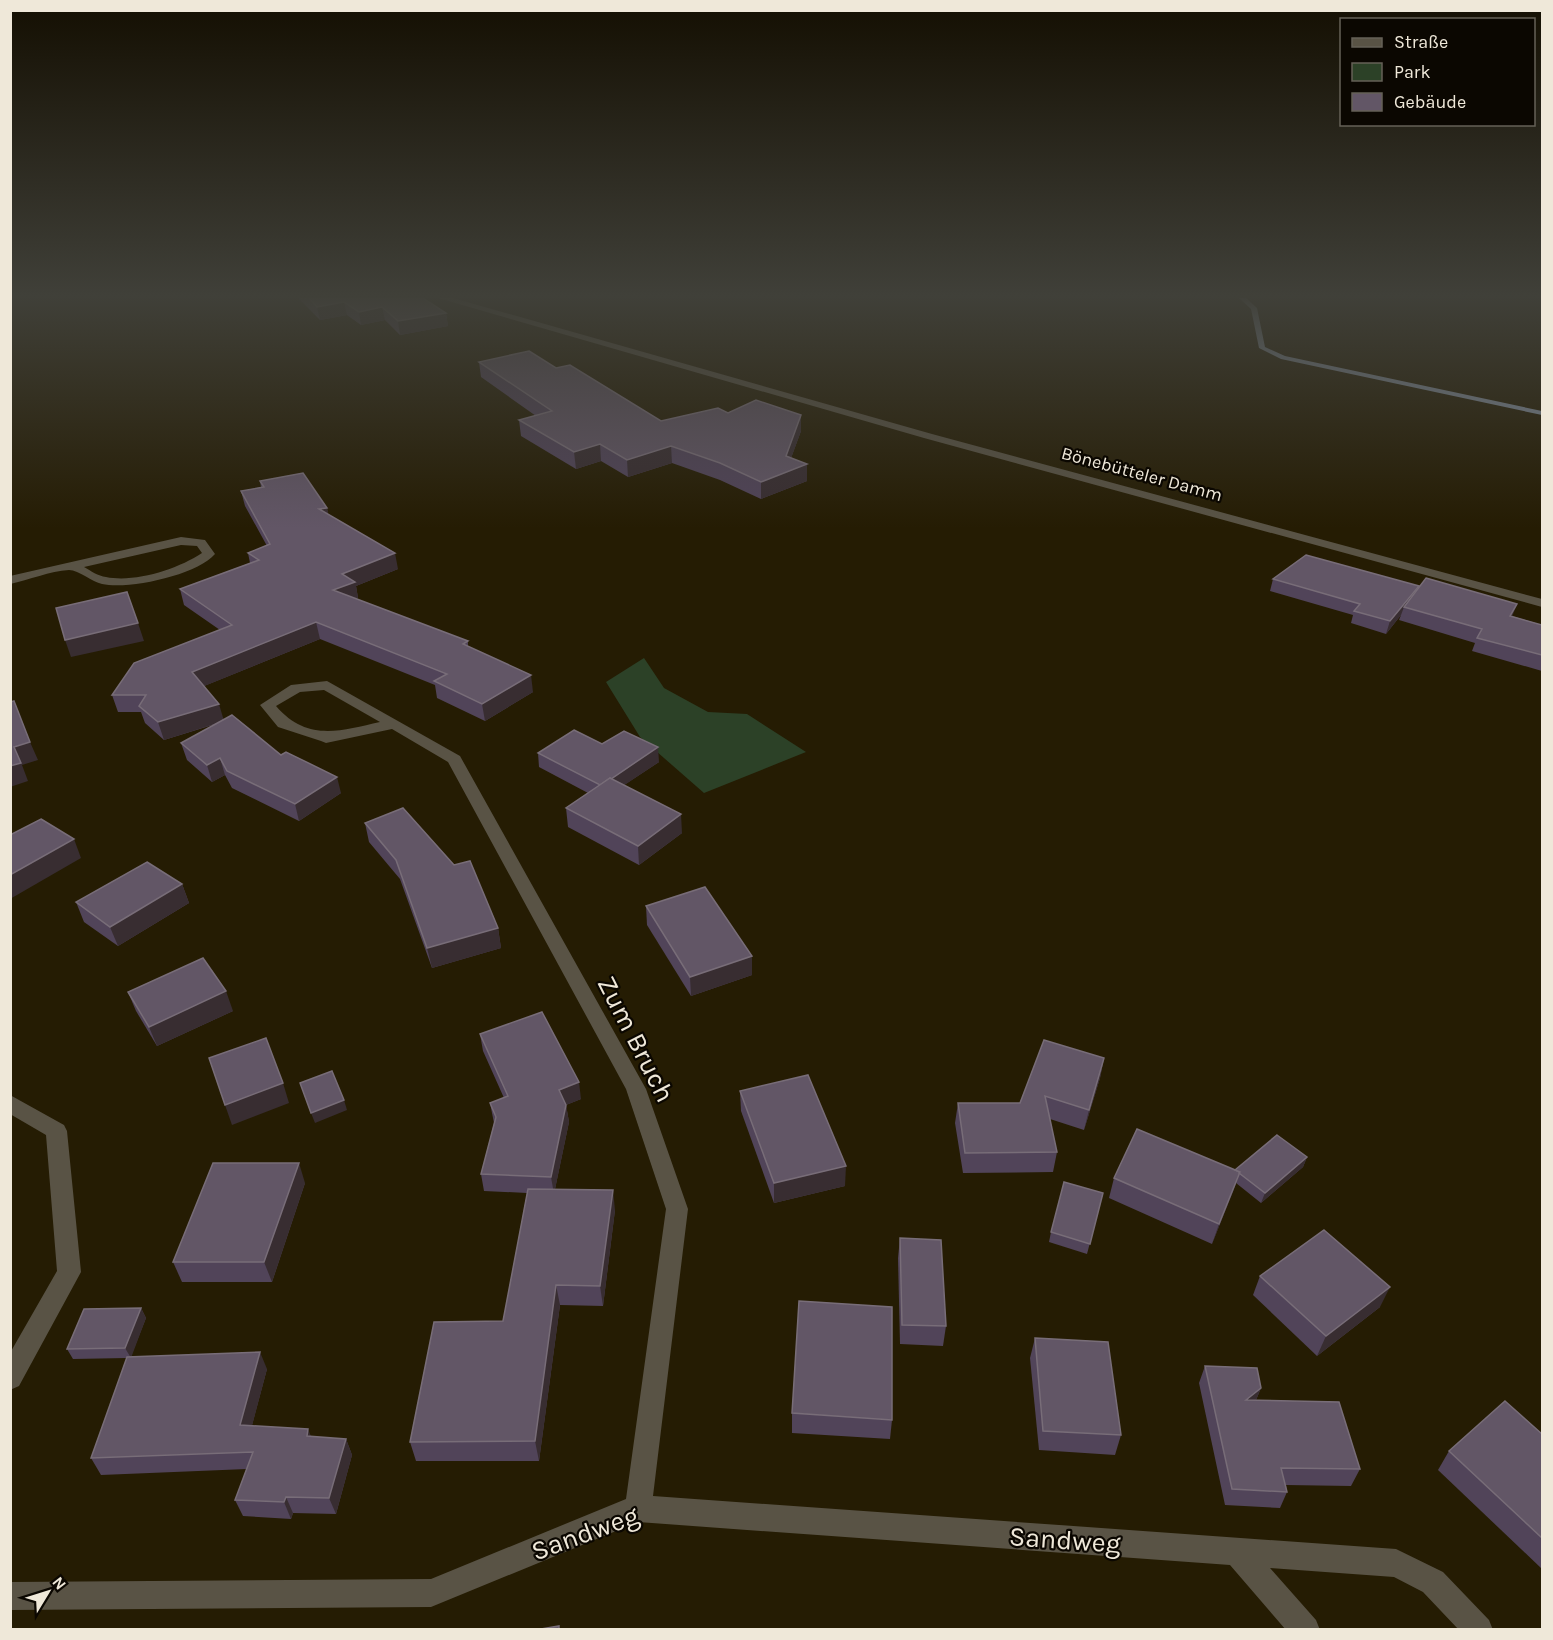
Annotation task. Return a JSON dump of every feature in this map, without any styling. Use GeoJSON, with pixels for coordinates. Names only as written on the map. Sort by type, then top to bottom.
{"type":"FeatureCollection","features":[{"type":"Feature","properties":{"kind":"street","name":"Bönebütteler Damm"},"geometry":{"type":"LineString","coordinates":[[713,375],[928,436],[1542,603]]}},
{"type":"Feature","properties":{"kind":"street"},"geometry":{"type":"LineString","coordinates":[[10,580],[181,541],[201,543],[209,554],[198,563],[130,581],[105,581],[73,566]]}},
{"type":"Feature","properties":{"kind":"street","name":"Zum Bruch"},"geometry":{"type":"LineString","coordinates":[[395,724],[326,738],[283,724],[267,705],[296,688],[327,685],[395,724],[454,759],[636,1089],[677,1209],[638,1508]]}},
{"type":"Feature","properties":{"kind":"street"},"geometry":{"type":"LineString","coordinates":[[10,1103],[56,1131],[69,1272],[10,1378]]}},
{"type":"Feature","properties":{"kind":"street","name":"Sandweg"},"geometry":{"type":"LineString","coordinates":[[10,1596],[431,1593],[638,1508],[1396,1563],[1433,1582],[1479,1629]]}},
{"type":"Feature","properties":{"kind":"street"},"geometry":{"type":"LineString","coordinates":[[1236,1552],[1306,1629]]}},
{"type":"Feature","properties":{"kind":"green space"},"geometry":{"type":"Polygon","coordinates":[[[644,658],[664,688],[708,712],[747,714],[806,752],[704,793],[640,737],[606,682],[644,658]]]}},
{"type":"Feature","properties":{"kind":"building"},"geometry":{"type":"Polygon","coordinates":[[[498,375],[585,375],[661,421],[718,408],[728,413],[756,400],[801,415],[786,456],[807,464],[761,482],[720,463],[671,446],[627,460],[600,444],[574,452],[519,420],[552,411],[498,375]]]}},
{"type":"Feature","properties":{"kind":"building"},"geometry":{"type":"Polygon","coordinates":[[[303,473],[327,508],[319,509],[395,553],[342,574],[355,582],[333,590],[468,641],[463,644],[531,675],[482,704],[434,681],[447,674],[316,622],[192,672],[219,704],[158,722],[139,706],[146,695],[112,695],[134,663],[232,625],[180,589],[259,560],[248,553],[270,544],[241,491],[264,487],[260,481],[303,473]]]}},
{"type":"Feature","properties":{"kind":"building"},"geometry":{"type":"Polygon","coordinates":[[[1306,555],[1419,586],[1390,621],[1354,611],[1360,604],[1273,579],[1306,555]]]}},
{"type":"Feature","properties":{"kind":"building"},"geometry":{"type":"Polygon","coordinates":[[[1426,578],[1517,604],[1510,616],[1542,625],[1542,655],[1477,638],[1482,629],[1404,607],[1426,578]]]}},
{"type":"Feature","properties":{"kind":"building"},"geometry":{"type":"Polygon","coordinates":[[[127,592],[138,623],[65,640],[56,608],[127,592]]]}},
{"type":"Feature","properties":{"kind":"building"},"geometry":{"type":"Polygon","coordinates":[[[14,701],[30,742],[14,747],[21,763],[10,766],[10,702],[14,701]]]}},
{"type":"Feature","properties":{"kind":"building"},"geometry":{"type":"Polygon","coordinates":[[[232,715],[281,755],[286,752],[337,777],[295,804],[227,771],[220,758],[207,765],[181,743],[232,715]]]}},
{"type":"Feature","properties":{"kind":"building"},"geometry":{"type":"Polygon","coordinates":[[[574,730],[602,744],[624,731],[658,747],[600,785],[538,753],[574,730]]]}},
{"type":"Feature","properties":{"kind":"building"},"geometry":{"type":"Polygon","coordinates":[[[610,778],[681,814],[638,846],[566,808],[610,778]]]}},
{"type":"Feature","properties":{"kind":"building"},"geometry":{"type":"Polygon","coordinates":[[[403,808],[454,865],[470,861],[498,928],[427,948],[396,860],[365,823],[403,808]]]}},
{"type":"Feature","properties":{"kind":"building"},"geometry":{"type":"Polygon","coordinates":[[[41,819],[74,839],[10,875],[10,835],[41,819]]]}},
{"type":"Feature","properties":{"kind":"building"},"geometry":{"type":"Polygon","coordinates":[[[147,862],[182,884],[110,927],[76,902],[147,862]]]}},
{"type":"Feature","properties":{"kind":"building"},"geometry":{"type":"Polygon","coordinates":[[[705,887],[752,956],[690,977],[646,906],[705,887]]]}},
{"type":"Feature","properties":{"kind":"building"},"geometry":{"type":"Polygon","coordinates":[[[203,958],[226,991],[149,1027],[128,992],[203,958]]]}},
{"type":"Feature","properties":{"kind":"building"},"geometry":{"type":"Polygon","coordinates":[[[542,1012],[579,1082],[559,1090],[566,1105],[551,1177],[481,1174],[496,1117],[490,1103],[508,1096],[480,1034],[542,1012]]]}},
{"type":"Feature","properties":{"kind":"building"},"geometry":{"type":"Polygon","coordinates":[[[266,1038],[283,1083],[225,1105],[209,1058],[266,1038]]]}},
{"type":"Feature","properties":{"kind":"building"},"geometry":{"type":"Polygon","coordinates":[[[1044,1040],[1104,1058],[1089,1110],[1045,1096],[1057,1152],[965,1153],[958,1103],[1020,1103],[1044,1040]]]}},
{"type":"Feature","properties":{"kind":"building"},"geometry":{"type":"Polygon","coordinates":[[[332,1071],[344,1100],[311,1113],[300,1083],[332,1071]]]}},
{"type":"Feature","properties":{"kind":"building"},"geometry":{"type":"Polygon","coordinates":[[[808,1075],[846,1166],[774,1183],[740,1091],[808,1075]]]}},
{"type":"Feature","properties":{"kind":"building"},"geometry":{"type":"Polygon","coordinates":[[[1137,1129],[1240,1172],[1219,1224],[1114,1178],[1137,1129]]]}},
{"type":"Feature","properties":{"kind":"building"},"geometry":{"type":"Polygon","coordinates":[[[1277,1135],[1307,1157],[1265,1193],[1235,1170],[1277,1135]]]}},
{"type":"Feature","properties":{"kind":"building"},"geometry":{"type":"Polygon","coordinates":[[[213,1163],[299,1163],[264,1262],[173,1262],[213,1163]]]}},
{"type":"Feature","properties":{"kind":"building"},"geometry":{"type":"Polygon","coordinates":[[[1064,1182],[1103,1193],[1090,1244],[1051,1232],[1064,1182]]]}},
{"type":"Feature","properties":{"kind":"building"},"geometry":{"type":"Polygon","coordinates":[[[528,1189],[613,1190],[600,1286],[556,1285],[535,1441],[410,1442],[434,1322],[503,1321],[528,1189]]]}},
{"type":"Feature","properties":{"kind":"building"},"geometry":{"type":"Polygon","coordinates":[[[1324,1230],[1390,1287],[1326,1336],[1260,1276],[1324,1230]]]}},
{"type":"Feature","properties":{"kind":"building"},"geometry":{"type":"Polygon","coordinates":[[[900,1238],[941,1240],[946,1326],[902,1325],[900,1238]]]}},
{"type":"Feature","properties":{"kind":"building"},"geometry":{"type":"Polygon","coordinates":[[[799,1301],[892,1307],[892,1420],[792,1413],[799,1301]]]}},
{"type":"Feature","properties":{"kind":"building"},"geometry":{"type":"Polygon","coordinates":[[[141,1308],[125,1348],[67,1349],[84,1309],[141,1308]]]}},
{"type":"Feature","properties":{"kind":"building"},"geometry":{"type":"Polygon","coordinates":[[[1035,1338],[1108,1342],[1121,1435],[1043,1431],[1035,1338]]]}},
{"type":"Feature","properties":{"kind":"building"},"geometry":{"type":"Polygon","coordinates":[[[260,1352],[240,1425],[308,1429],[307,1436],[346,1439],[329,1498],[286,1497],[284,1502],[235,1500],[253,1452],[91,1458],[127,1357],[260,1352]]]}},
{"type":"Feature","properties":{"kind":"building"},"geometry":{"type":"Polygon","coordinates":[[[1205,1366],[1257,1368],[1261,1388],[1246,1400],[1339,1402],[1360,1469],[1281,1468],[1287,1492],[1232,1489],[1205,1366]]]}},
{"type":"Feature","properties":{"kind":"building"},"geometry":{"type":"Polygon","coordinates":[[[1505,1401],[1542,1434],[1542,1538],[1449,1451],[1505,1401]]]}},
{"type":"Feature","properties":{"kind":"building"},"geometry":{"type":"Polygon","coordinates":[[[559,1626],[559,1629],[541,1629],[559,1626]]]}},
{"type":"Feature","properties":{"kind":"waterway"},"geometry":{"type":"LineString","coordinates":[[1361,375],[1542,413]]}}]}
